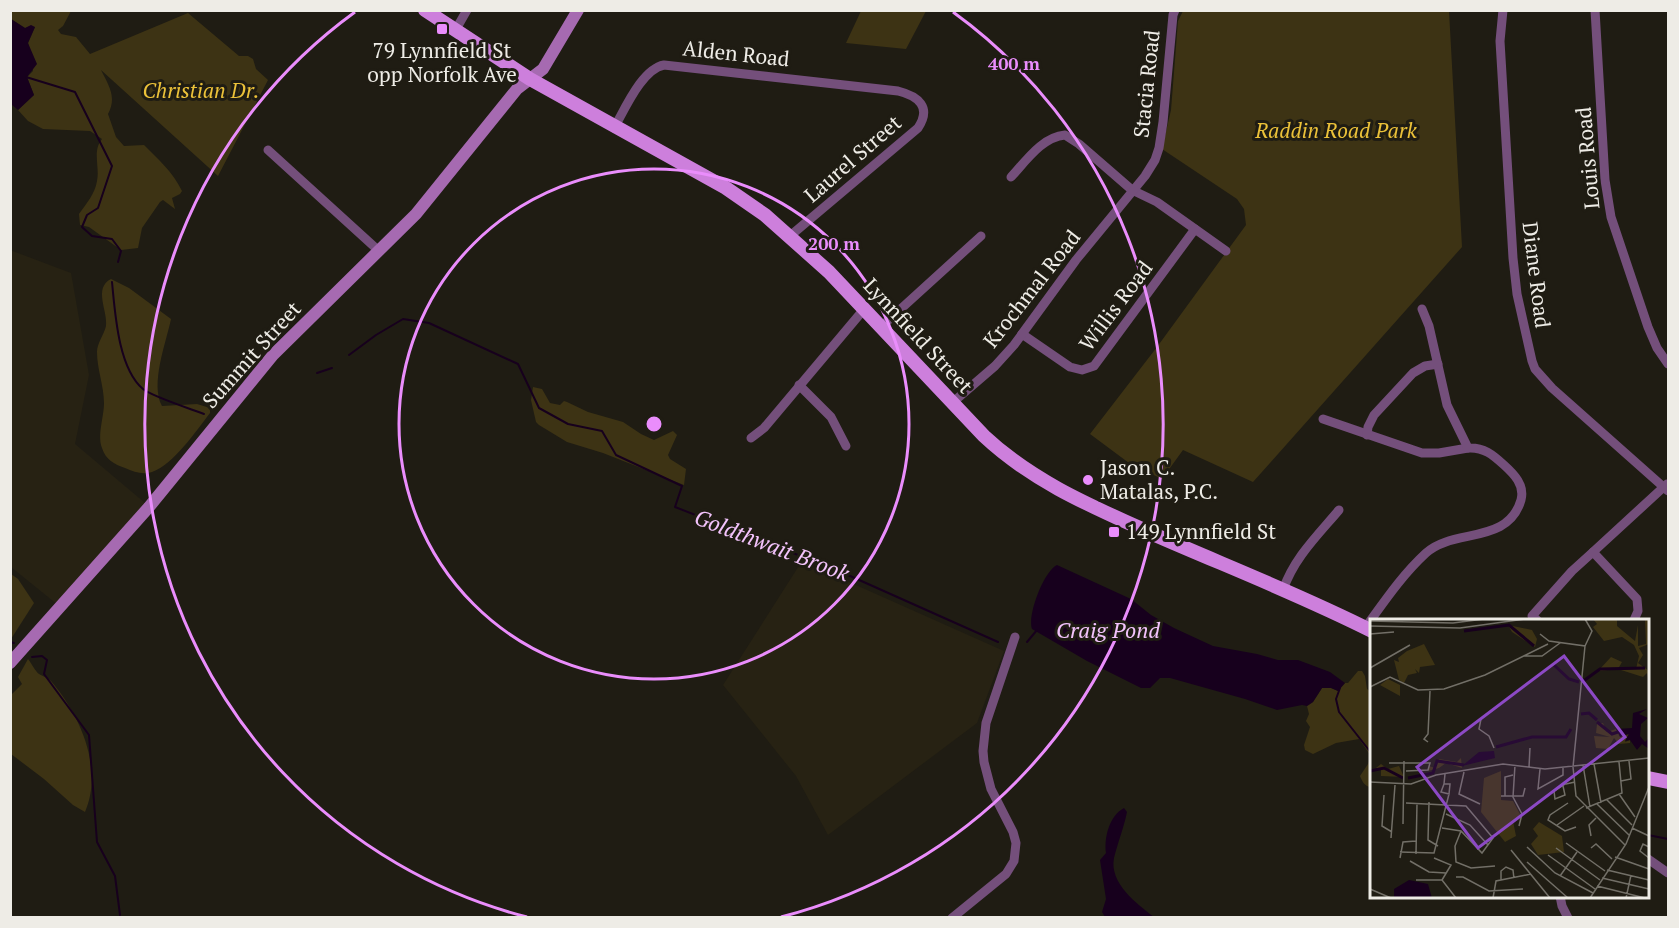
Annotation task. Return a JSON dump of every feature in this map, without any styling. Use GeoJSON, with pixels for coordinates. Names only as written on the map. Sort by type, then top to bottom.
{"type":"FeatureCollection","features":[{"type":"Feature","properties":{"kind":"main road","name":"Lynnfield Street"},"geometry":{"type":"LineString","coordinates":[[426,10],[530,79],[614,128],[726,188],[765,215],[865,308],[952,403],[1008,458],[1081,502],[1368,629]]}},
{"type":"Feature","properties":{"kind":"main road","name":"Summit Street"},"geometry":{"type":"LineString","coordinates":[[10,663],[149,507],[273,355],[425,205],[517,89],[543,69],[578,10]]}},
{"type":"Feature","properties":{"kind":"main road"},"geometry":{"type":"LineString","coordinates":[[1649,778],[1668,782]]}},
{"type":"Feature","properties":{"kind":"street"},"geometry":{"type":"LineString","coordinates":[[455,31],[467,10]]}},
{"type":"Feature","properties":{"kind":"street","name":"Stacia Road"},"geometry":{"type":"LineString","coordinates":[[1132,190],[1145,176],[1159,148],[1175,10]]}},
{"type":"Feature","properties":{"kind":"street","name":"Diane Road"},"geometry":{"type":"LineString","coordinates":[[1503,10],[1500,42],[1513,258],[1517,294],[1532,361],[1535,369],[1552,388],[1667,487]]}},
{"type":"Feature","properties":{"kind":"street","name":"Louis Road"},"geometry":{"type":"LineString","coordinates":[[1595,10],[1605,180],[1611,217],[1648,327],[1657,348],[1668,364]]}},
{"type":"Feature","properties":{"kind":"street","name":"Alden Road"},"geometry":{"type":"LineString","coordinates":[[614,128],[646,74],[657,66],[664,65],[887,89]]}},
{"type":"Feature","properties":{"kind":"street","name":"Laurel Street"},"geometry":{"type":"LineString","coordinates":[[790,237],[885,157],[922,122],[923,107],[920,100],[909,93],[887,89]]}},
{"type":"Feature","properties":{"kind":"street"},"geometry":{"type":"LineString","coordinates":[[1011,177],[1041,146],[1053,138],[1065,135],[1079,144],[1132,190],[1157,202],[1226,251]]}},
{"type":"Feature","properties":{"kind":"street"},"geometry":{"type":"LineString","coordinates":[[268,150],[379,251]]}},
{"type":"Feature","properties":{"kind":"street","name":"Krochmal Road"},"geometry":{"type":"LineString","coordinates":[[952,403],[995,366],[1132,190]]}},
{"type":"Feature","properties":{"kind":"street","name":"Willis Road"},"geometry":{"type":"LineString","coordinates":[[1022,334],[1070,367],[1082,370],[1094,366],[1195,229]]}},
{"type":"Feature","properties":{"kind":"street"},"geometry":{"type":"LineString","coordinates":[[882,326],[981,236]]}},
{"type":"Feature","properties":{"kind":"street"},"geometry":{"type":"LineString","coordinates":[[751,438],[764,428],[865,308]]}},
{"type":"Feature","properties":{"kind":"street"},"geometry":{"type":"LineString","coordinates":[[1422,309],[1429,327],[1447,405],[1468,448]]}},
{"type":"Feature","properties":{"kind":"street"},"geometry":{"type":"LineString","coordinates":[[1367,435],[1374,415],[1413,373],[1425,366],[1438,364]]}},
{"type":"Feature","properties":{"kind":"street"},"geometry":{"type":"LineString","coordinates":[[799,385],[831,417],[846,446]]}},
{"type":"Feature","properties":{"kind":"street"},"geometry":{"type":"LineString","coordinates":[[1323,419],[1430,454],[1468,448],[1483,449],[1514,474],[1522,495],[1516,510],[1506,522],[1498,527],[1440,544],[1426,553],[1392,591],[1374,619]]}},
{"type":"Feature","properties":{"kind":"street"},"geometry":{"type":"LineString","coordinates":[[1535,619],[1532,616],[1572,571],[1667,487]]}},
{"type":"Feature","properties":{"kind":"street"},"geometry":{"type":"LineString","coordinates":[[1282,590],[1296,560],[1339,510]]}},
{"type":"Feature","properties":{"kind":"street"},"geometry":{"type":"LineString","coordinates":[[1593,552],[1637,599],[1638,611],[1636,619]]}},
{"type":"Feature","properties":{"kind":"street"},"geometry":{"type":"LineString","coordinates":[[952,918],[1006,874],[1014,861],[1016,843],[1013,832],[992,789],[983,751],[986,723],[1015,637]]}},
{"type":"Feature","properties":{"kind":"street"},"geometry":{"type":"LineString","coordinates":[[1649,860],[1668,873]]}},
{"type":"Feature","properties":{"kind":"street"},"geometry":{"type":"LineString","coordinates":[[1560,898],[1568,918]]}},
{"type":"Feature","properties":{"kind":"shaded area"},"geometry":{"type":"Polygon","coordinates":[[[10,250],[71,273],[89,375],[75,444],[145,503],[58,605],[11,567],[10,250]]]}},
{"type":"Feature","properties":{"kind":"shaded area"},"geometry":{"type":"Polygon","coordinates":[[[802,561],[1004,651],[977,723],[828,835],[796,776],[723,685],[802,561]]]}},
{"type":"Feature","properties":{"kind":"green space"},"geometry":{"type":"Polygon","coordinates":[[[861,10],[926,11],[906,49],[846,43],[861,10]]]}},
{"type":"Feature","properties":{"kind":"green space","name":"Christian Dr."},"geometry":{"type":"Polygon","coordinates":[[[11,11],[71,11],[63,26],[58,30],[61,34],[76,37],[90,54],[188,13],[239,56],[248,56],[253,59],[256,69],[268,80],[218,176],[101,70],[111,92],[112,102],[108,114],[116,137],[124,146],[144,145],[170,172],[182,191],[172,198],[175,209],[163,200],[160,202],[142,228],[138,248],[121,250],[89,227],[80,225],[79,214],[96,186],[97,149],[102,139],[90,131],[43,129],[28,121],[18,110],[34,95],[27,77],[33,71],[28,43],[35,27],[25,28],[11,19],[11,11]]]}},
{"type":"Feature","properties":{"kind":"green space","name":"Raddin Road Park"},"geometry":{"type":"Polygon","coordinates":[[[1183,11],[1449,11],[1462,247],[1253,482],[1183,450],[1162,479],[1129,463],[1090,434],[1246,225],[1244,209],[1237,199],[1162,149],[1171,110],[1178,21],[1183,11]]]}},
{"type":"Feature","properties":{"kind":"green space"},"geometry":{"type":"Polygon","coordinates":[[[111,279],[129,288],[171,319],[158,375],[159,397],[162,406],[197,404],[210,408],[210,413],[176,455],[160,468],[149,473],[135,472],[114,463],[106,456],[101,443],[100,432],[104,403],[97,352],[106,326],[103,288],[111,279]]]}},
{"type":"Feature","properties":{"kind":"green space"},"geometry":{"type":"Polygon","coordinates":[[[533,387],[542,389],[550,403],[560,405],[564,401],[567,402],[588,412],[623,422],[654,440],[673,431],[677,435],[668,455],[670,459],[686,469],[684,485],[603,453],[567,442],[539,425],[536,422],[531,400],[533,387]]]}},
{"type":"Feature","properties":{"kind":"green space"},"geometry":{"type":"Polygon","coordinates":[[[11,574],[18,579],[34,603],[11,639],[11,574]]]}},
{"type":"Feature","properties":{"kind":"green space"},"geometry":{"type":"Polygon","coordinates":[[[28,659],[38,673],[51,681],[62,695],[80,726],[90,760],[92,778],[85,812],[73,805],[11,754],[11,695],[22,684],[18,677],[28,659]]]}},
{"type":"Feature","properties":{"kind":"green space"},"geometry":{"type":"Polygon","coordinates":[[[1358,671],[1362,671],[1367,689],[1370,691],[1370,755],[1359,739],[1336,743],[1313,754],[1305,750],[1304,745],[1310,727],[1306,721],[1309,714],[1307,706],[1313,702],[1322,688],[1338,691],[1345,683],[1348,683],[1358,671]]]}},
{"type":"Feature","properties":{"kind":"green space"},"geometry":{"type":"Polygon","coordinates":[[[1370,759],[1370,787],[1365,785],[1360,776],[1370,759]]]}},
{"type":"Feature","properties":{"kind":"water"},"geometry":{"type":"Polygon","coordinates":[[[11,19],[25,28],[31,25],[35,27],[28,43],[37,64],[27,77],[34,95],[18,110],[11,104],[11,19]]]}},
{"type":"Feature","properties":{"kind":"water","name":"Craig Pond"},"geometry":{"type":"Polygon","coordinates":[[[1057,565],[1131,599],[1151,615],[1213,646],[1278,660],[1298,660],[1330,672],[1345,683],[1338,691],[1322,688],[1313,702],[1307,706],[1277,710],[1170,678],[1160,678],[1150,688],[1141,688],[1087,661],[1032,629],[1034,604],[1042,584],[1057,565]]]}},
{"type":"Feature","properties":{"kind":"water"},"geometry":{"type":"Polygon","coordinates":[[[1124,808],[1127,812],[1114,858],[1116,876],[1126,892],[1154,917],[1105,917],[1102,912],[1106,899],[1100,860],[1106,853],[1107,834],[1111,822],[1124,808]]]}},
{"type":"Feature","properties":{"kind":"waterway","name":"Goldthwait Brook"},"geometry":{"type":"LineString","coordinates":[[26,77],[75,92],[112,166],[98,208],[87,215],[82,227],[92,236],[112,239],[121,251],[118,262]]}},
{"type":"Feature","properties":{"kind":"waterway","name":"Goldthwait Brook"},"geometry":{"type":"LineString","coordinates":[[112,282],[119,339],[128,368],[135,380],[147,392],[204,414]]}},
{"type":"Feature","properties":{"kind":"waterway","name":"Goldthwait Brook"},"geometry":{"type":"LineString","coordinates":[[349,355],[403,319],[429,323],[518,364],[539,408],[568,424],[602,431],[616,455],[682,486],[675,507],[839,571],[998,642]]}},
{"type":"Feature","properties":{"kind":"waterway","name":"Goldthwait Brook"},"geometry":{"type":"LineString","coordinates":[[317,373],[332,368]]}},
{"type":"Feature","properties":{"kind":"waterway","name":"Goldthwait Brook"},"geometry":{"type":"LineString","coordinates":[[1027,642],[1037,630]]}},
{"type":"Feature","properties":{"kind":"waterway"},"geometry":{"type":"LineString","coordinates":[[10,642],[14,643]]}},
{"type":"Feature","properties":{"kind":"waterway"},"geometry":{"type":"LineString","coordinates":[[32,657],[42,656],[47,660],[44,674],[89,735],[97,842],[115,876],[120,915]]}},
{"type":"Feature","properties":{"kind":"waterway","name":"Goldthwait Brook"},"geometry":{"type":"LineString","coordinates":[[1340,688],[1336,699],[1339,712],[1370,751]]}},
{"type":"Feature","properties":{"kind":"waterway","name":"Goldthwait Brook"},"geometry":{"type":"LineString","coordinates":[[1649,835],[1668,839]]}},
{"type":"Feature","properties":{"kind":"place","name":"79 Lynnfield St opp Norfolk Ave"},"geometry":{"type":"Point","coordinates":[442,29]}},
{"type":"Feature","properties":{"kind":"place","name":"Jason C. Matalas, P.C."},"geometry":{"type":"Point","coordinates":[1088,480]}},
{"type":"Feature","properties":{"kind":"place","name":"149 Lynnfield St"},"geometry":{"type":"Point","coordinates":[1114,532]}}]}
